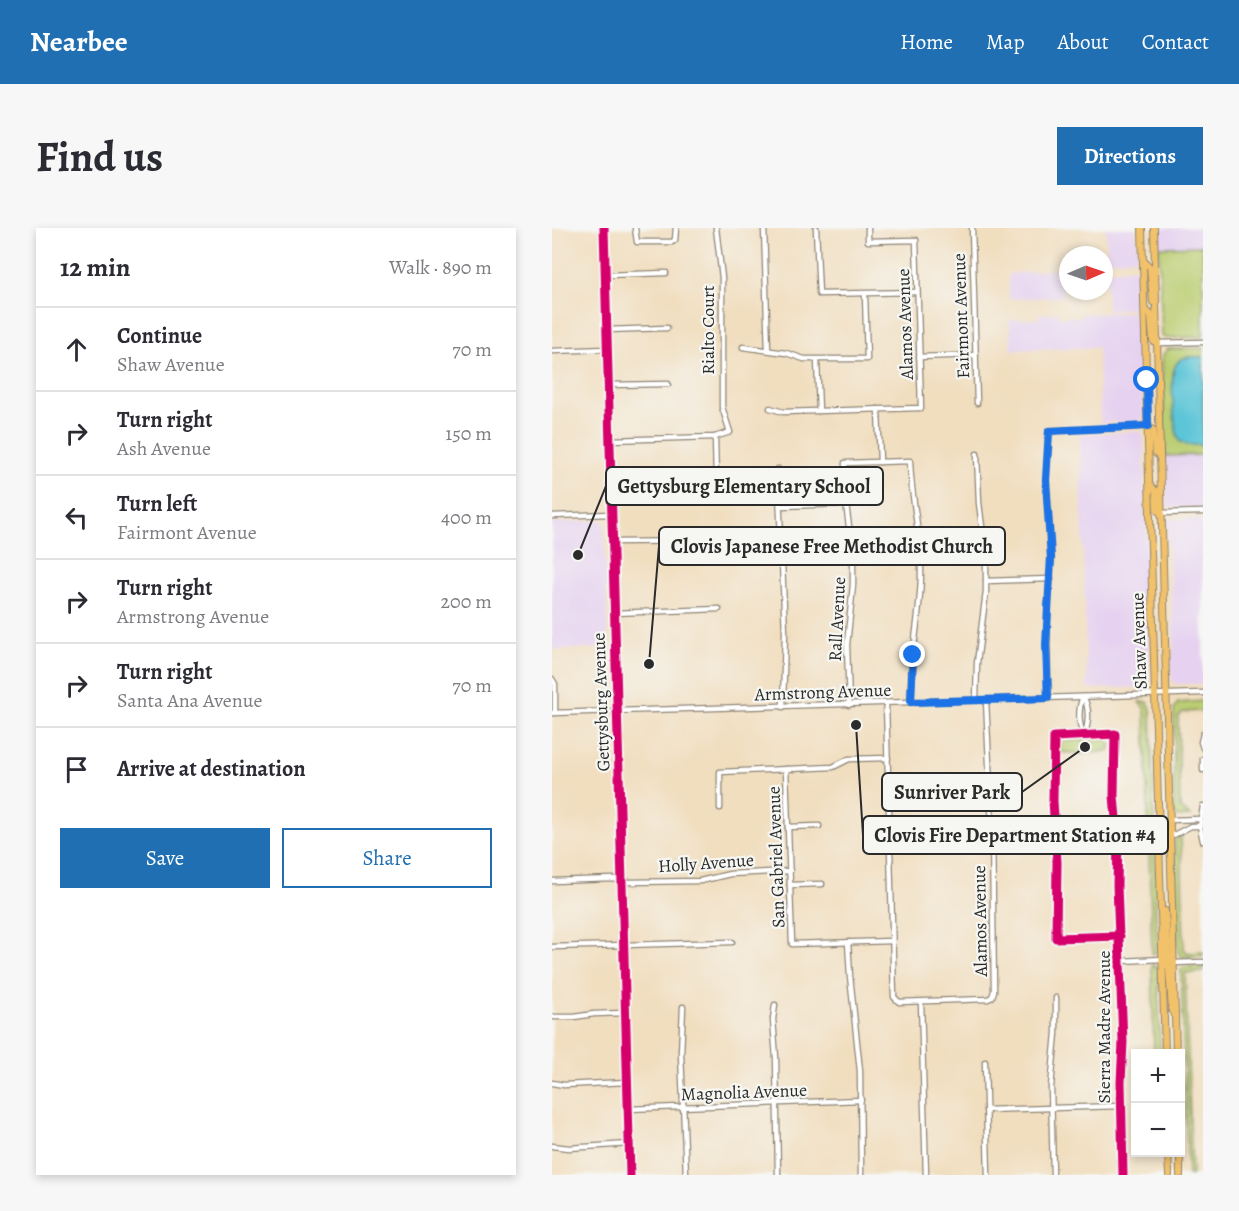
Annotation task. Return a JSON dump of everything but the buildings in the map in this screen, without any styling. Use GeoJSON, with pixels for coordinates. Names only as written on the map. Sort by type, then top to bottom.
{"type":"FeatureCollection","features":[{"type":"Feature","properties":{"kind":"main road","name":"Shaw Avenue"},"geometry":{"type":"LineString","coordinates":[[1142,228],[1165,1049]]}},
{"type":"Feature","properties":{"kind":"main road","name":"Shaw Avenue"},"geometry":{"type":"LineString","coordinates":[[1154,228],[1176,1049]]}},
{"type":"Feature","properties":{"kind":"main road"},"geometry":{"type":"LineString","coordinates":[[1144,261],[1150,267],[1151,293],[1157,317]]}},
{"type":"Feature","properties":{"kind":"main road"},"geometry":{"type":"LineString","coordinates":[[1146,310],[1151,315],[1153,341],[1158,343]]}},
{"type":"Feature","properties":{"kind":"main road"},"geometry":{"type":"LineString","coordinates":[[1148,426],[1154,430],[1155,453],[1160,457]]}},
{"type":"Feature","properties":{"kind":"main road"},"geometry":{"type":"LineString","coordinates":[[1150,486],[1156,491],[1157,510],[1161,513]]}},
{"type":"Feature","properties":{"kind":"main road"},"geometry":{"type":"LineString","coordinates":[[1162,896],[1167,919],[1168,956],[1174,963]]}},
{"type":"Feature","properties":{"kind":"main road"},"geometry":{"type":"LineString","coordinates":[[1163,959],[1169,968],[1170,1001],[1176,1026]]}},
{"type":"Feature","properties":{"kind":"main road"},"geometry":{"type":"LineString","coordinates":[[1168,1157],[1169,1175]]}},
{"type":"Feature","properties":{"kind":"main road"},"geometry":{"type":"LineString","coordinates":[[1180,1157],[1180,1175]]}},
{"type":"Feature","properties":{"kind":"street","name":"Gettysburg Avenue"},"geometry":{"type":"LineString","coordinates":[[604,228],[630,1175]]}},
{"type":"Feature","properties":{"kind":"street"},"geometry":{"type":"LineString","coordinates":[[635,228],[637,242],[647,243],[672,242],[675,240],[676,228]]}},
{"type":"Feature","properties":{"kind":"street","name":"Rialto Court"},"geometry":{"type":"LineString","coordinates":[[715,437],[730,432],[722,407],[722,278],[716,228]]}},
{"type":"Feature","properties":{"kind":"street"},"geometry":{"type":"LineString","coordinates":[[764,228],[768,350]]}},
{"type":"Feature","properties":{"kind":"street"},"geometry":{"type":"LineString","coordinates":[[816,228],[822,302]]}},
{"type":"Feature","properties":{"kind":"street","name":"Alamos Avenue"},"geometry":{"type":"LineString","coordinates":[[868,228],[868,242],[916,240],[921,408],[878,409]]}},
{"type":"Feature","properties":{"kind":"street","name":"Fairmont Avenue"},"geometry":{"type":"LineString","coordinates":[[972,228],[977,403]]}},
{"type":"Feature","properties":{"kind":"street"},"geometry":{"type":"LineString","coordinates":[[605,275],[666,273]]}},
{"type":"Feature","properties":{"kind":"street"},"geometry":{"type":"LineString","coordinates":[[821,294],[917,292]]}},
{"type":"Feature","properties":{"kind":"street"},"geometry":{"type":"LineString","coordinates":[[743,347],[817,360],[867,359],[866,294]]}},
{"type":"Feature","properties":{"kind":"street"},"geometry":{"type":"LineString","coordinates":[[606,330],[667,328]]}},
{"type":"Feature","properties":{"kind":"street"},"geometry":{"type":"LineString","coordinates":[[1158,343],[1203,342]]}},
{"type":"Feature","properties":{"kind":"street"},"geometry":{"type":"LineString","coordinates":[[552,351],[607,349]]}},
{"type":"Feature","properties":{"kind":"street"},"geometry":{"type":"LineString","coordinates":[[919,357],[976,355]]}},
{"type":"Feature","properties":{"kind":"street"},"geometry":{"type":"LineString","coordinates":[[817,360],[819,411]]}},
{"type":"Feature","properties":{"kind":"street"},"geometry":{"type":"LineString","coordinates":[[608,385],[668,384]]}},
{"type":"Feature","properties":{"kind":"street"},"geometry":{"type":"LineString","coordinates":[[770,408],[783,412],[878,409],[880,462],[910,461],[911,489],[920,543],[921,592],[913,655],[911,702]]}},
{"type":"Feature","properties":{"kind":"street"},"geometry":{"type":"LineString","coordinates":[[1048,698],[1047,635],[1051,579],[1046,480],[1049,431],[1148,426]]}},
{"type":"Feature","properties":{"kind":"street"},"geometry":{"type":"LineString","coordinates":[[609,440],[715,437],[716,480],[712,494]]}},
{"type":"Feature","properties":{"kind":"street"},"geometry":{"type":"LineString","coordinates":[[976,700],[975,680],[986,581],[977,454]]}},
{"type":"Feature","properties":{"kind":"street","name":"Rall Avenue"},"geometry":{"type":"LineString","coordinates":[[849,705],[847,645],[853,585],[853,557],[846,504],[845,463],[880,462]]}},
{"type":"Feature","properties":{"kind":"street"},"geometry":{"type":"LineString","coordinates":[[778,469],[785,632],[783,707]]}},
{"type":"Feature","properties":{"kind":"street"},"geometry":{"type":"LineString","coordinates":[[780,506],[846,504]]}},
{"type":"Feature","properties":{"kind":"street"},"geometry":{"type":"LineString","coordinates":[[1161,513],[1203,512]]}},
{"type":"Feature","properties":{"kind":"street"},"geometry":{"type":"LineString","coordinates":[[552,516],[611,514]]}},
{"type":"Feature","properties":{"kind":"street"},"geometry":{"type":"LineString","coordinates":[[612,542],[713,541]]}},
{"type":"Feature","properties":{"kind":"street"},"geometry":{"type":"LineString","coordinates":[[920,543],[984,541]]}},
{"type":"Feature","properties":{"kind":"street"},"geometry":{"type":"LineString","coordinates":[[986,581],[1051,579]]}},
{"type":"Feature","properties":{"kind":"street"},"geometry":{"type":"LineString","coordinates":[[614,613],[719,609]]}},
{"type":"Feature","properties":{"kind":"street"},"geometry":{"type":"LineString","coordinates":[[552,679],[555,684],[554,713]]}},
{"type":"Feature","properties":{"kind":"street","name":"Armstrong Avenue"},"geometry":{"type":"LineString","coordinates":[[554,713],[1203,693]]}},
{"type":"Feature","properties":{"kind":"street"},"geometry":{"type":"LineString","coordinates":[[1083,697],[1088,704],[1087,729],[1084,735],[1054,737],[1053,801],[1058,862],[1056,938],[1120,936]]}},
{"type":"Feature","properties":{"kind":"street","name":"Alamos Avenue"},"geometry":{"type":"LineString","coordinates":[[921,1002],[988,999],[992,997],[994,991],[992,827],[986,700]]}},
{"type":"Feature","properties":{"kind":"street"},"geometry":{"type":"LineString","coordinates":[[886,703],[892,941],[896,1001],[921,1002],[926,1175]]}},
{"type":"Feature","properties":{"kind":"street","name":"Sierra Madre Avenue"},"geometry":{"type":"LineString","coordinates":[[1084,735],[1115,734],[1114,796],[1118,841],[1117,885],[1123,1042],[1121,1106],[1123,1175]]}},
{"type":"Feature","properties":{"kind":"street"},"geometry":{"type":"LineString","coordinates":[[1203,734],[1203,748]]}},
{"type":"Feature","properties":{"kind":"street"},"geometry":{"type":"LineString","coordinates":[[720,808],[720,772],[833,767],[853,759],[888,758]]}},
{"type":"Feature","properties":{"kind":"street"},"geometry":{"type":"LineString","coordinates":[[1203,759],[1203,770]]}},
{"type":"Feature","properties":{"kind":"street","name":"San Gabriel Avenue"},"geometry":{"type":"LineString","coordinates":[[786,769],[792,944],[848,942]]}},
{"type":"Feature","properties":{"kind":"street"},"geometry":{"type":"LineString","coordinates":[[1203,806],[1200,822],[1203,841]]}},
{"type":"Feature","properties":{"kind":"street"},"geometry":{"type":"LineString","coordinates":[[1170,820],[1200,822]]}},
{"type":"Feature","properties":{"kind":"street"},"geometry":{"type":"LineString","coordinates":[[1170,837],[1200,822]]}},
{"type":"Feature","properties":{"kind":"street"},"geometry":{"type":"LineString","coordinates":[[788,827],[819,826]]}},
{"type":"Feature","properties":{"kind":"street","name":"Holly Avenue"},"geometry":{"type":"LineString","coordinates":[[552,880],[700,881],[730,874],[790,871]]}},
{"type":"Feature","properties":{"kind":"street"},"geometry":{"type":"LineString","coordinates":[[790,885],[822,884]]}},
{"type":"Feature","properties":{"kind":"street"},"geometry":{"type":"LineString","coordinates":[[861,1175],[861,1100],[848,942],[892,941]]}},
{"type":"Feature","properties":{"kind":"street"},"geometry":{"type":"LineString","coordinates":[[552,947],[732,942]]}},
{"type":"Feature","properties":{"kind":"street"},"geometry":{"type":"LineString","coordinates":[[1121,961],[1163,959]]}},
{"type":"Feature","properties":{"kind":"street"},"geometry":{"type":"LineString","coordinates":[[1174,963],[1203,962]]}},
{"type":"Feature","properties":{"kind":"street"},"geometry":{"type":"LineString","coordinates":[[1053,1175],[1051,1108],[1056,998]]}},
{"type":"Feature","properties":{"kind":"street"},"geometry":{"type":"LineString","coordinates":[[775,1005],[772,1019],[776,1058],[778,1175]]}},
{"type":"Feature","properties":{"kind":"street"},"geometry":{"type":"LineString","coordinates":[[683,1006],[681,1053],[686,1175]]}},
{"type":"Feature","properties":{"kind":"street"},"geometry":{"type":"LineString","coordinates":[[552,1017],[625,1012]]}},
{"type":"Feature","properties":{"kind":"street"},"geometry":{"type":"LineString","coordinates":[[985,1062],[988,1175]]}},
{"type":"Feature","properties":{"kind":"street"},"geometry":{"type":"LineString","coordinates":[[552,1083],[564,1085],[627,1082]]}},
{"type":"Feature","properties":{"kind":"street","name":"Magnolia Avenue"},"geometry":{"type":"LineString","coordinates":[[628,1110],[861,1100]]}},
{"type":"Feature","properties":{"kind":"street"},"geometry":{"type":"LineString","coordinates":[[986,1110],[1121,1106]]}},
{"type":"Feature","properties":{"kind":"street"},"geometry":{"type":"LineString","coordinates":[[552,1146],[569,1148],[629,1144]]}},
{"type":"Feature","properties":{"kind":"shaded area"},"geometry":{"type":"Polygon","coordinates":[[[1106,228],[1136,228],[1138,255],[1136,258],[1113,260],[1113,246],[1107,246],[1106,228]]]}},
{"type":"Feature","properties":{"kind":"shaded area"},"geometry":{"type":"Polygon","coordinates":[[[1159,228],[1203,228],[1203,246],[1159,247],[1159,228]]]}},
{"type":"Feature","properties":{"kind":"shaded area"},"geometry":{"type":"Polygon","coordinates":[[[1137,268],[1139,271],[1140,304],[1138,308],[1107,310],[1107,300],[1113,300],[1113,270],[1137,268]]]}},
{"type":"Feature","properties":{"kind":"shaded area"},"geometry":{"type":"Polygon","coordinates":[[[1059,269],[1059,297],[1009,299],[1009,274],[1059,269]]]}},
{"type":"Feature","properties":{"kind":"shaded area"},"geometry":{"type":"Polygon","coordinates":[[[1138,312],[1143,418],[1139,422],[1100,423],[1098,347],[1011,350],[1010,320],[1039,319],[1039,314],[1059,313],[1059,317],[1081,317],[1081,314],[1138,312]]]}},
{"type":"Feature","properties":{"kind":"shaded area"},"geometry":{"type":"Polygon","coordinates":[[[1140,431],[1143,434],[1145,479],[1143,482],[1150,683],[1146,687],[1087,689],[1080,434],[1140,431]]]}},
{"type":"Feature","properties":{"kind":"shaded area"},"geometry":{"type":"Polygon","coordinates":[[[1203,455],[1203,507],[1170,508],[1167,505],[1166,456],[1203,455]]]}},
{"type":"Feature","properties":{"kind":"shaded area"},"geometry":{"type":"Polygon","coordinates":[[[1170,519],[1196,519],[1203,522],[1203,684],[1176,684],[1172,681],[1171,661],[1174,645],[1167,522],[1170,519]]]}},
{"type":"Feature","properties":{"kind":"shaded area"},"geometry":{"type":"Polygon","coordinates":[[[601,520],[604,523],[608,648],[552,650],[552,523],[601,520]]]}},
{"type":"Feature","properties":{"kind":"green space"},"geometry":{"type":"Polygon","coordinates":[[[1203,246],[1203,337],[1165,338],[1162,336],[1159,247],[1203,246]]]}},
{"type":"Feature","properties":{"kind":"green space"},"geometry":{"type":"Polygon","coordinates":[[[1203,348],[1203,455],[1165,456],[1162,356],[1168,349],[1203,348]]]}},
{"type":"Feature","properties":{"kind":"green space"},"geometry":{"type":"Polygon","coordinates":[[[1203,701],[1203,711],[1183,712],[1178,717],[1180,808],[1190,816],[1178,817],[1174,814],[1174,708],[1178,703],[1203,701]]]}},
{"type":"Feature","properties":{"kind":"green space"},"geometry":{"type":"Polygon","coordinates":[[[1139,702],[1148,702],[1151,710],[1157,951],[1152,955],[1145,709],[1139,702]]]}},
{"type":"Feature","properties":{"kind":"green space"},"geometry":{"type":"Polygon","coordinates":[[[1108,739],[1110,750],[1087,754],[1059,752],[1061,741],[1108,739]]]}},
{"type":"Feature","properties":{"kind":"green space"},"geometry":{"type":"Polygon","coordinates":[[[1181,834],[1184,949],[1188,953],[1203,952],[1203,956],[1182,957],[1178,952],[1175,841],[1181,834]]]}},
{"type":"Feature","properties":{"kind":"green space"},"geometry":{"type":"Polygon","coordinates":[[[1152,964],[1158,968],[1160,1049],[1154,1049],[1152,964]]]}},
{"type":"Feature","properties":{"kind":"green space"},"geometry":{"type":"Polygon","coordinates":[[[1203,966],[1203,972],[1185,973],[1192,1175],[1188,1175],[1181,970],[1184,967],[1203,966]]]}},
{"type":"Feature","properties":{"kind":"water"},"geometry":{"type":"Polygon","coordinates":[[[1203,357],[1203,445],[1187,445],[1179,441],[1175,424],[1172,389],[1174,369],[1179,360],[1203,357]]]}},
{"type":"Feature","properties":{"kind":"cycle path"},"geometry":{"type":"LineString","coordinates":[[604,228],[630,1175]]}},
{"type":"Feature","properties":{"kind":"cycle path"},"geometry":{"type":"LineString","coordinates":[[1120,936],[1056,938],[1054,737],[1115,734],[1114,796],[1118,841],[1117,885],[1123,1042],[1121,1082],[1123,1175]]}},
{"type":"Feature","properties":{"kind":"place","name":"Gettysburg Elementary School"},"geometry":{"type":"Point","coordinates":[578,555]}},
{"type":"Feature","properties":{"kind":"place","name":"Clovis Japanese Free Methodist Church"},"geometry":{"type":"Point","coordinates":[649,664]}},
{"type":"Feature","properties":{"kind":"place","name":"Clovis Fire Department Station #4"},"geometry":{"type":"Point","coordinates":[856,725]}},
{"type":"Feature","properties":{"kind":"place","name":"Sunriver Park"},"geometry":{"type":"Point","coordinates":[1085,747]}},
{"type":"Feature","properties":{"kind":"route"},"geometry":{"type":"LineString","coordinates":[[913,655],[911,702],[1048,698],[1046,645],[1051,558],[1046,480],[1049,431],[1148,426],[1147,380]]}}]}
